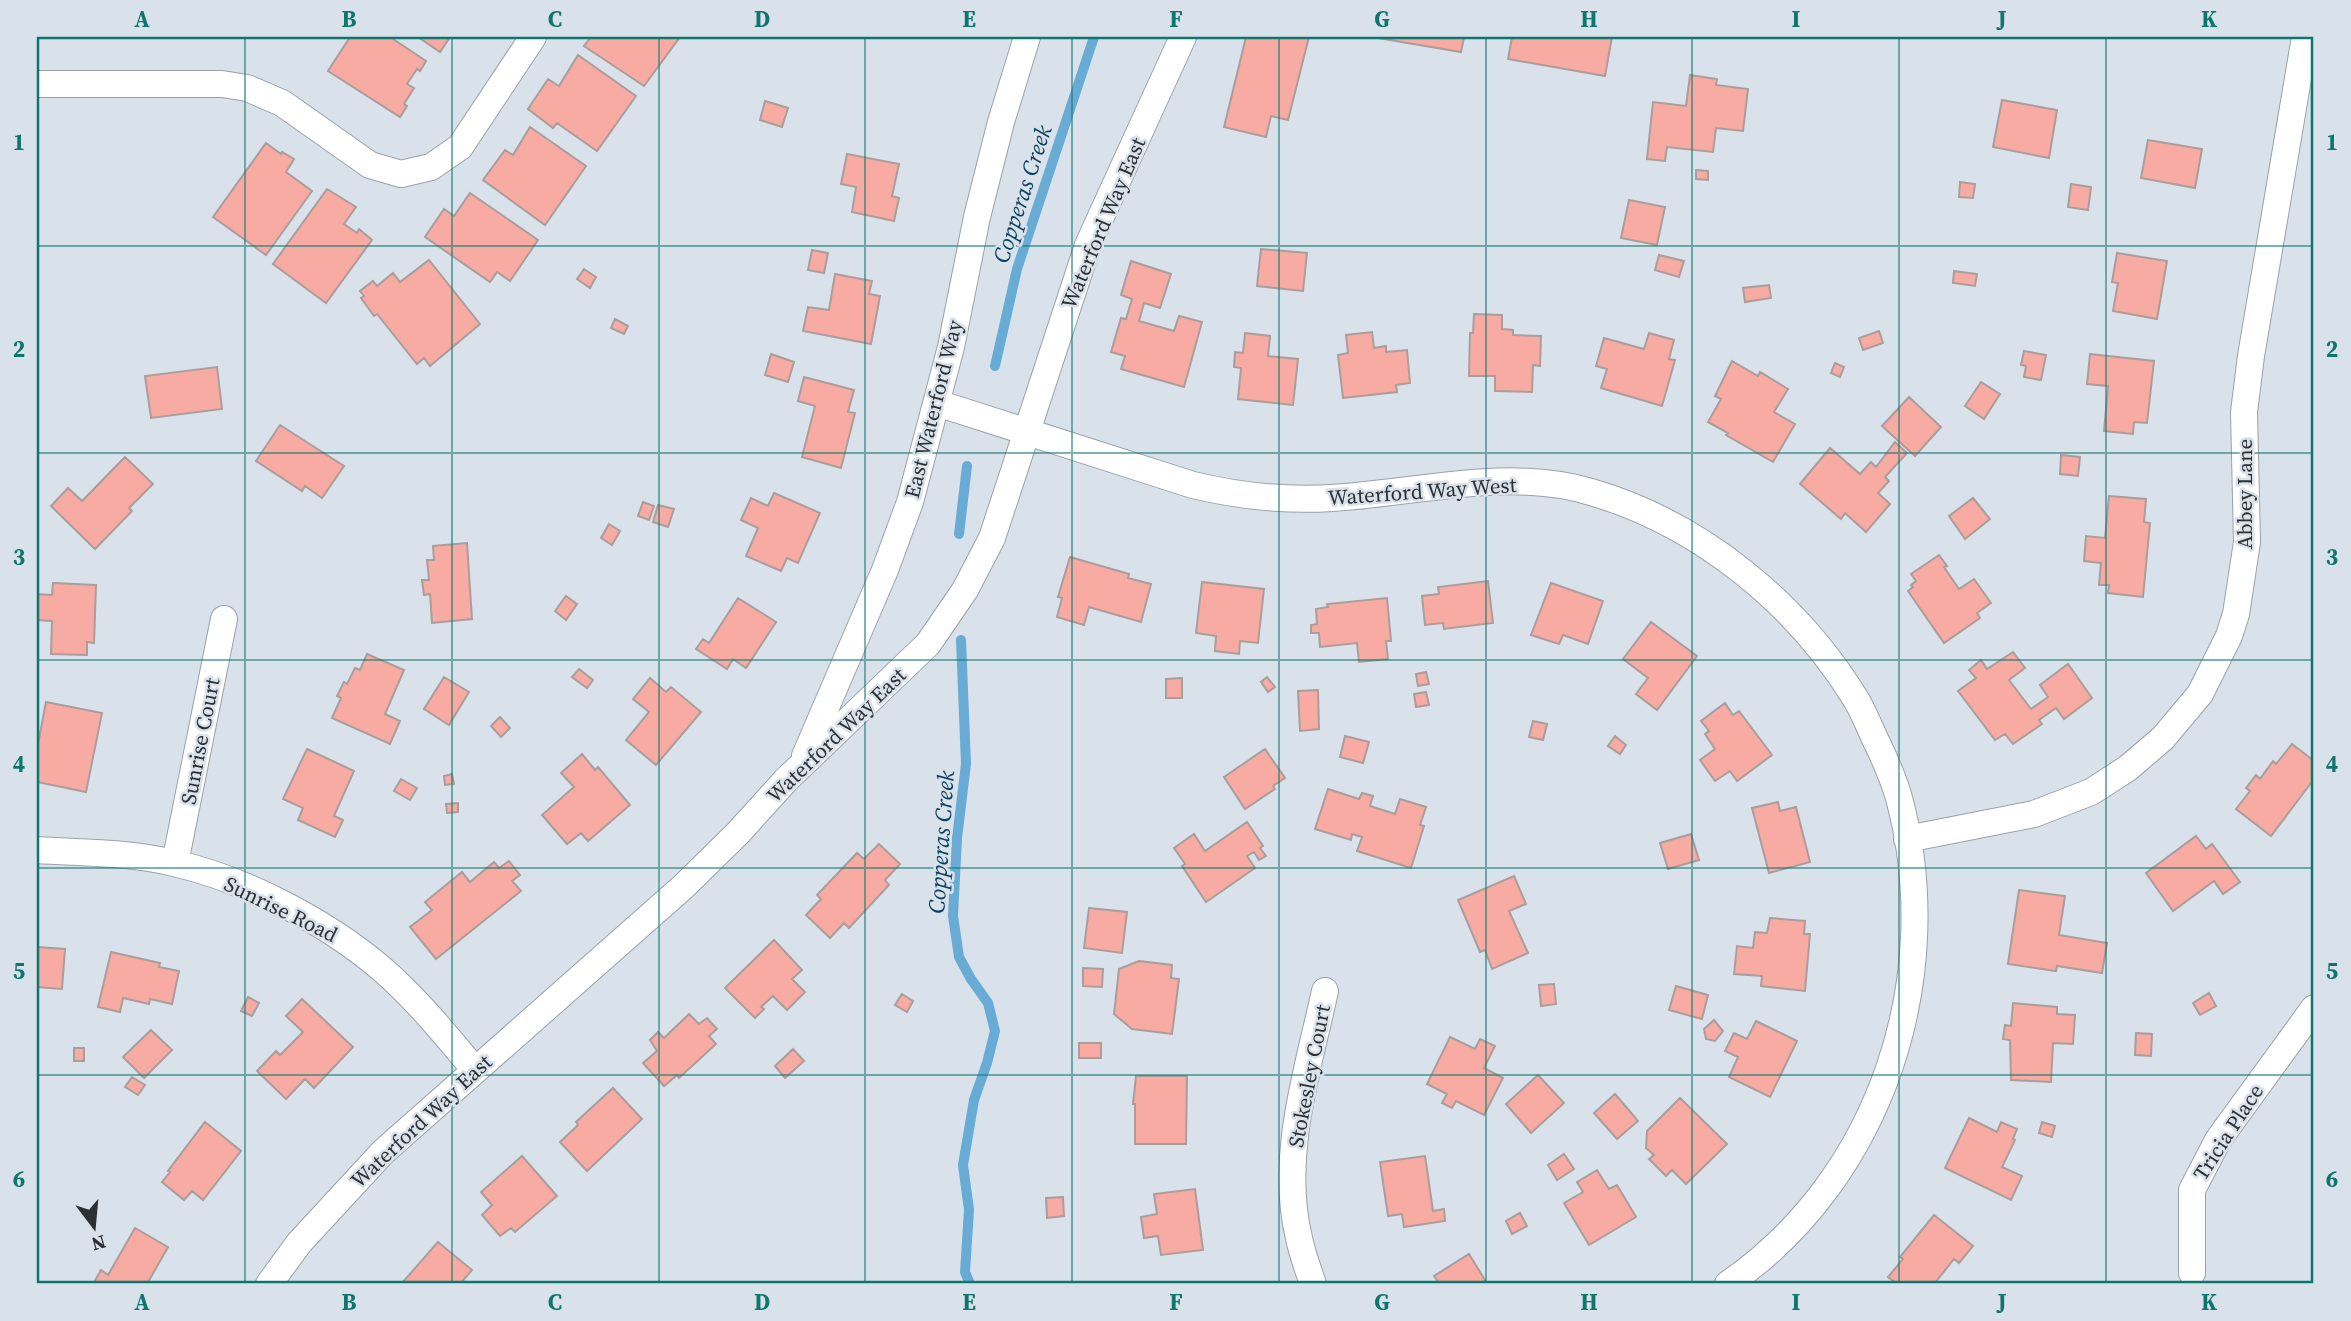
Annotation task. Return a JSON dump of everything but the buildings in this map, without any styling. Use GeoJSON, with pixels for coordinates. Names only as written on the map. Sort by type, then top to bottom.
{"type":"FeatureCollection","features":[{"type":"Feature","properties":{"kind":"street"},"geometry":{"type":"LineString","coordinates":[[37,84],[222,84],[247,88],[282,103],[370,165],[401,174],[431,167],[460,147],[533,37]]}},
{"type":"Feature","properties":{"kind":"street","name":"East Waterford Way"},"geometry":{"type":"LineString","coordinates":[[800,767],[886,569],[911,502],[951,347],[977,216],[1001,122],[1027,37]]}},
{"type":"Feature","properties":{"kind":"street","name":"Waterford Way East"},"geometry":{"type":"LineString","coordinates":[[269,1284],[299,1243],[383,1152],[684,886],[800,767],[917,656],[965,590],[992,538],[1088,245],[1183,37]]}},
{"type":"Feature","properties":{"kind":"street","name":"Abbey Lane"},"geometry":{"type":"LineString","coordinates":[[1907,839],[2034,814],[2091,792],[2128,768],[2163,738],[2200,694],[2229,636],[2236,614],[2247,542],[2244,412],[2251,356],[2305,37]]}},
{"type":"Feature","properties":{"kind":"street","name":"Waterford Way West"},"geometry":{"type":"LineString","coordinates":[[937,403],[1193,485],[1235,495],[1288,499],[1334,498],[1478,484],[1537,482],[1590,491],[1638,509],[1708,547],[1772,596],[1802,626],[1834,666],[1859,704],[1898,796],[1915,902],[1911,985],[1892,1067],[1861,1134],[1828,1186],[1785,1236],[1728,1284]]}},
{"type":"Feature","properties":{"kind":"street","name":"Sunrise Court"},"geometry":{"type":"LineString","coordinates":[[175,863],[224,619]]}},
{"type":"Feature","properties":{"kind":"street","name":"Sunrise Road"},"geometry":{"type":"LineString","coordinates":[[37,850],[124,855],[175,863],[247,887],[298,912],[345,940],[392,978],[427,1013],[475,1070]]}},
{"type":"Feature","properties":{"kind":"street","name":"Stokesley Court"},"geometry":{"type":"LineString","coordinates":[[1313,1284],[1298,1237],[1293,1195],[1294,1142],[1325,991]]}},
{"type":"Feature","properties":{"kind":"street","name":"Tricia Place"},"geometry":{"type":"LineString","coordinates":[[2192,1273],[2192,1190],[2218,1140],[2314,1008]]}},
{"type":"Feature","properties":{"kind":"waterway","name":"Copperas Creek"},"geometry":{"type":"LineString","coordinates":[[995,366],[1017,269],[1094,37]]}},
{"type":"Feature","properties":{"kind":"waterway","name":"Copperas Creek"},"geometry":{"type":"LineString","coordinates":[[959,534],[967,466]]}},
{"type":"Feature","properties":{"kind":"waterway","name":"Copperas Creek"},"geometry":{"type":"LineString","coordinates":[[961,640],[966,764],[957,838],[953,916],[959,957],[988,1003],[995,1031],[974,1100],[963,1165],[969,1210],[965,1272],[970,1284]]}}]}
